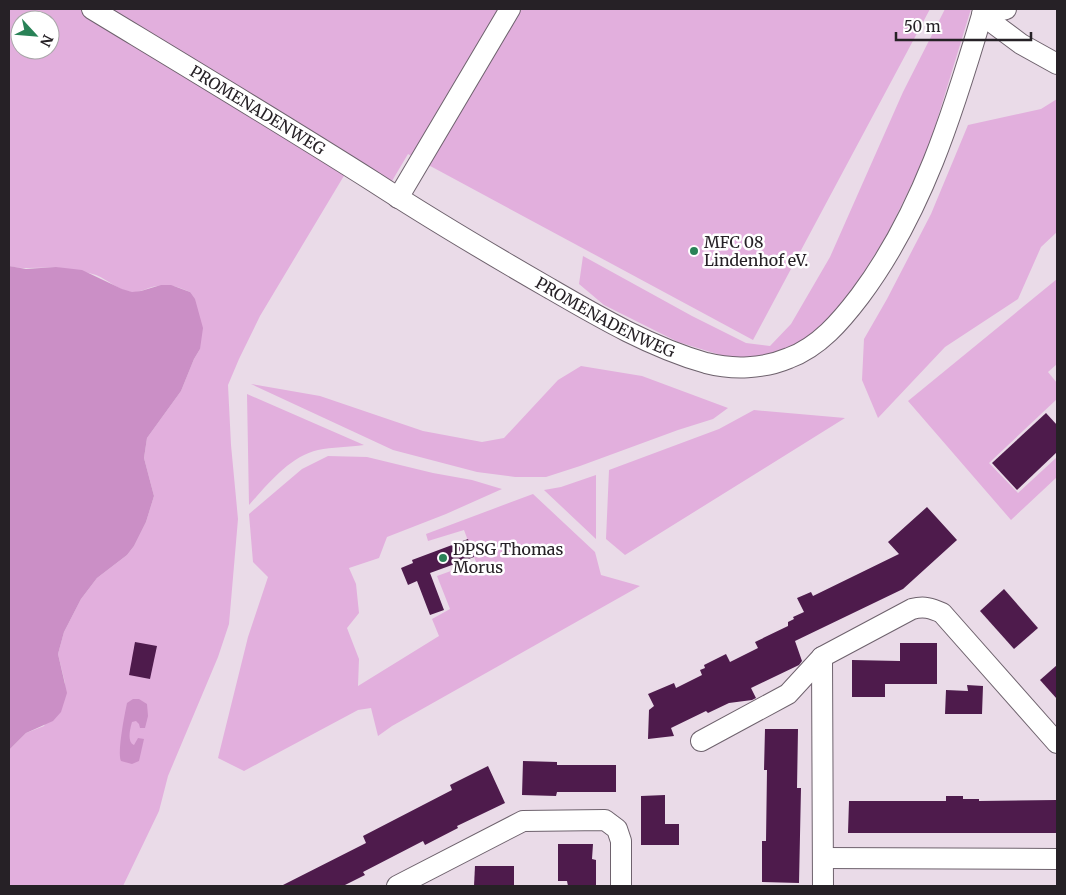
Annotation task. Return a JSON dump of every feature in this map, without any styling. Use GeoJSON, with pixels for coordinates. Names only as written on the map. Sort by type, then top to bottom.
{"type":"FeatureCollection","features":[{"type":"Feature","properties":{"kind":"street","name":"PROMENADENWEG"},"geometry":{"type":"LineString","coordinates":[[92,9],[272,117],[469,242],[616,327],[709,364],[740,367],[766,366],[792,358],[817,343],[848,312],[877,273],[909,216],[933,164],[953,110],[982,12]]}},
{"type":"Feature","properties":{"kind":"street"},"geometry":{"type":"LineString","coordinates":[[398,198],[510,9]]}},
{"type":"Feature","properties":{"kind":"street"},"geometry":{"type":"LineString","coordinates":[[982,12],[1006,9]]}},
{"type":"Feature","properties":{"kind":"street"},"geometry":{"type":"LineString","coordinates":[[982,12],[1021,44],[1057,64]]}},
{"type":"Feature","properties":{"kind":"street"},"geometry":{"type":"LineString","coordinates":[[701,741],[788,694],[822,657],[912,609],[920,607],[931,608],[942,613],[1057,743]]}},
{"type":"Feature","properties":{"kind":"street"},"geometry":{"type":"LineString","coordinates":[[822,657],[823,886]]}},
{"type":"Feature","properties":{"kind":"street"},"geometry":{"type":"LineString","coordinates":[[397,886],[523,821],[605,820],[617,828],[621,841],[620,886]]}},
{"type":"Feature","properties":{"kind":"street"},"geometry":{"type":"LineString","coordinates":[[823,858],[1057,859]]}},
{"type":"Feature","properties":{"kind":"shaded area"},"geometry":{"type":"Polygon","coordinates":[[[9,9],[930,9],[753,340],[408,154],[389,186],[351,164],[260,316],[228,385],[238,519],[229,624],[218,657],[168,776],[159,811],[123,886],[9,886],[9,750],[26,733],[44,726],[65,683],[58,654],[64,632],[81,599],[97,578],[127,555],[134,546],[146,522],[154,496],[144,458],[147,438],[181,391],[200,349],[190,292],[165,285],[131,292],[89,273],[59,268],[9,266],[9,9]]]}},
{"type":"Feature","properties":{"kind":"shaded area"},"geometry":{"type":"Polygon","coordinates":[[[945,9],[971,9],[927,153],[887,235],[859,280],[823,326],[794,351],[740,361],[678,342],[604,305],[579,284],[583,256],[692,316],[746,343],[770,346],[791,324],[830,257],[903,92],[945,9]]]}},
{"type":"Feature","properties":{"kind":"shaded area"},"geometry":{"type":"Polygon","coordinates":[[[1057,99],[1057,232],[1041,247],[1018,299],[945,347],[878,418],[862,380],[864,339],[931,214],[968,125],[1041,109],[1057,99]]]}},
{"type":"Feature","properties":{"kind":"shaded area"},"geometry":{"type":"Polygon","coordinates":[[[9,266],[26,269],[56,267],[82,270],[132,292],[161,285],[171,285],[190,292],[195,299],[203,328],[200,349],[181,391],[147,438],[144,458],[154,496],[146,522],[134,546],[127,555],[97,578],[81,599],[64,632],[58,654],[67,693],[61,712],[53,721],[26,733],[9,750],[9,266]]]}},
{"type":"Feature","properties":{"kind":"shaded area"},"geometry":{"type":"Polygon","coordinates":[[[1057,279],[1057,364],[1048,372],[1057,383],[1057,399],[989,463],[1018,493],[1057,457],[1057,477],[1011,520],[908,401],[1057,279]]]}},
{"type":"Feature","properties":{"kind":"shaded area"},"geometry":{"type":"Polygon","coordinates":[[[581,366],[642,376],[728,408],[713,419],[580,466],[546,477],[515,477],[477,472],[393,450],[251,384],[320,396],[423,431],[482,442],[504,438],[558,380],[581,366]]]}},
{"type":"Feature","properties":{"kind":"shaded area"},"geometry":{"type":"Polygon","coordinates":[[[247,394],[364,445],[318,450],[298,458],[280,472],[249,505],[247,394]]]}},
{"type":"Feature","properties":{"kind":"shaded area"},"geometry":{"type":"Polygon","coordinates":[[[754,410],[845,418],[625,555],[606,539],[609,470],[719,429],[754,410]]]}},
{"type":"Feature","properties":{"kind":"shaded area"},"geometry":{"type":"Polygon","coordinates":[[[328,456],[367,457],[433,473],[472,480],[502,489],[446,514],[387,537],[379,558],[349,568],[356,584],[359,613],[347,628],[359,659],[358,686],[439,636],[432,619],[450,609],[437,576],[476,562],[464,530],[428,541],[426,534],[533,494],[595,552],[601,575],[640,586],[392,726],[378,736],[371,708],[358,710],[244,771],[218,758],[248,637],[268,577],[253,562],[249,514],[302,469],[328,456]]]}},
{"type":"Feature","properties":{"kind":"shaded area"},"geometry":{"type":"Polygon","coordinates":[[[596,475],[596,539],[544,490],[561,487],[596,475]]]}},
{"type":"Feature","properties":{"kind":"shaded area"},"geometry":{"type":"Polygon","coordinates":[[[133,699],[139,699],[147,704],[148,716],[145,728],[140,728],[136,721],[132,722],[130,728],[130,741],[134,745],[138,738],[144,739],[139,761],[132,764],[121,761],[120,750],[127,703],[133,699]]]}},
{"type":"Feature","properties":{"kind":"building"},"geometry":{"type":"Polygon","coordinates":[[[1046,413],[1057,425],[1057,452],[1017,490],[992,463],[1046,413]]]}},
{"type":"Feature","properties":{"kind":"building"},"geometry":{"type":"Polygon","coordinates":[[[927,507],[957,540],[903,589],[795,641],[802,661],[799,665],[751,688],[756,698],[729,703],[708,713],[706,711],[671,728],[674,736],[648,739],[649,710],[654,706],[648,694],[674,683],[676,688],[702,675],[700,670],[705,668],[704,665],[726,654],[730,662],[758,648],[755,642],[788,626],[788,622],[794,619],[793,617],[804,612],[797,598],[811,592],[813,596],[899,554],[888,542],[927,507]]]}},
{"type":"Feature","properties":{"kind":"building"},"geometry":{"type":"Polygon","coordinates":[[[468,539],[474,557],[430,573],[444,610],[430,615],[417,581],[408,585],[401,568],[413,563],[412,560],[468,539]]]}},
{"type":"Feature","properties":{"kind":"building"},"geometry":{"type":"Polygon","coordinates":[[[1004,589],[1038,628],[1014,649],[980,611],[1004,589]]]}},
{"type":"Feature","properties":{"kind":"building"},"geometry":{"type":"Polygon","coordinates":[[[135,642],[157,646],[150,679],[129,675],[135,642]]]}},
{"type":"Feature","properties":{"kind":"building"},"geometry":{"type":"Polygon","coordinates":[[[900,643],[937,643],[937,684],[885,684],[885,697],[852,697],[852,660],[900,661],[900,643]]]}},
{"type":"Feature","properties":{"kind":"building"},"geometry":{"type":"Polygon","coordinates":[[[1057,665],[1057,699],[1040,680],[1057,665]]]}},
{"type":"Feature","properties":{"kind":"building"},"geometry":{"type":"Polygon","coordinates":[[[967,685],[983,686],[982,714],[945,714],[946,690],[968,691],[967,685]]]}},
{"type":"Feature","properties":{"kind":"building"},"geometry":{"type":"Polygon","coordinates":[[[765,729],[798,729],[797,788],[801,788],[799,883],[762,882],[762,841],[766,841],[767,770],[764,770],[765,729]]]}},
{"type":"Feature","properties":{"kind":"building"},"geometry":{"type":"Polygon","coordinates":[[[523,761],[557,762],[557,765],[616,765],[616,792],[557,792],[556,796],[522,795],[523,761]]]}},
{"type":"Feature","properties":{"kind":"building"},"geometry":{"type":"Polygon","coordinates":[[[488,766],[505,803],[457,826],[458,828],[425,845],[423,841],[363,872],[365,875],[343,886],[281,886],[366,843],[363,836],[452,790],[450,785],[488,766]]]}},
{"type":"Feature","properties":{"kind":"building"},"geometry":{"type":"Polygon","coordinates":[[[665,795],[665,824],[679,824],[679,845],[641,845],[641,796],[665,795]]]}},
{"type":"Feature","properties":{"kind":"building"},"geometry":{"type":"Polygon","coordinates":[[[946,796],[963,796],[963,799],[979,799],[979,801],[1057,800],[1057,833],[848,833],[849,801],[946,801],[946,796]]]}},
{"type":"Feature","properties":{"kind":"building"},"geometry":{"type":"Polygon","coordinates":[[[558,844],[593,844],[592,859],[596,860],[596,886],[568,886],[567,881],[558,881],[558,844]]]}},
{"type":"Feature","properties":{"kind":"building"},"geometry":{"type":"Polygon","coordinates":[[[475,866],[514,866],[514,886],[474,886],[475,866]]]}},
{"type":"Feature","properties":{"kind":"place","name":"MFC 08 Lindenhof eV."},"geometry":{"type":"Point","coordinates":[694,251]}},
{"type":"Feature","properties":{"kind":"place","name":"DPSG Thomas Morus"},"geometry":{"type":"Point","coordinates":[443,558]}}]}
